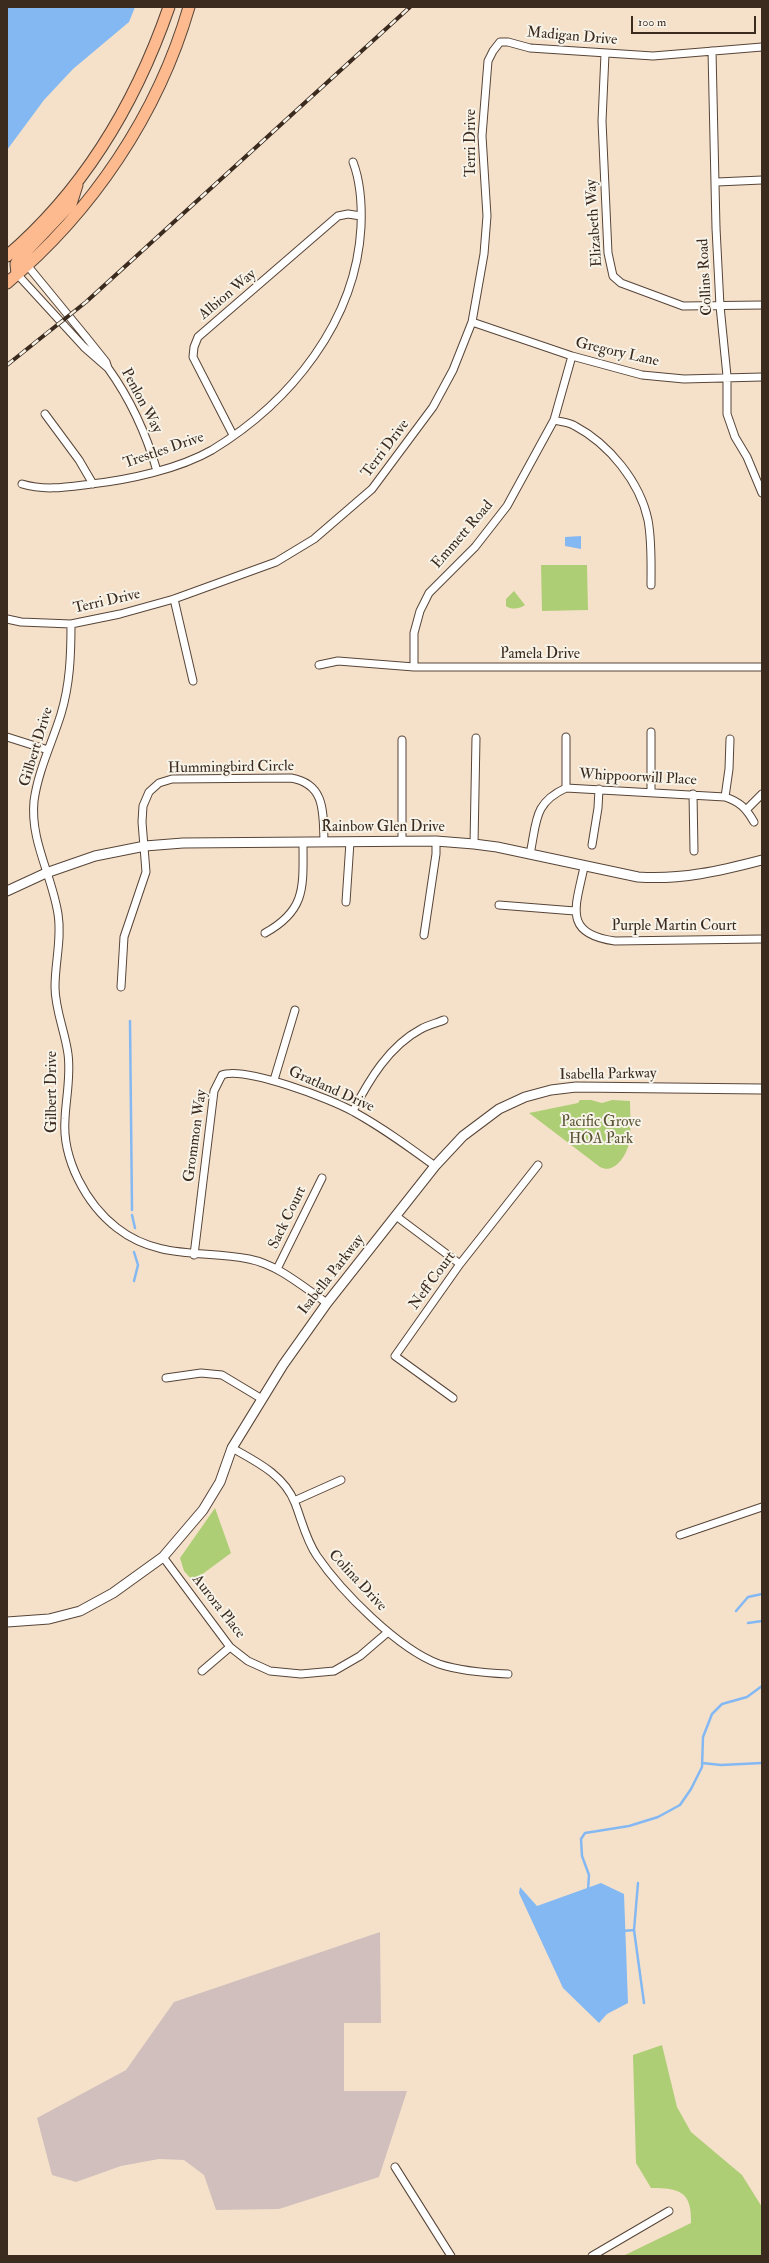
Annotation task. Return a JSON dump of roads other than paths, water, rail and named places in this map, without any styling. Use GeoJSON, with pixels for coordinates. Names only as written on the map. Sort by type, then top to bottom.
{"type":"FeatureCollection","features":[{"type":"Feature","properties":{"kind":"main road"},"geometry":{"type":"LineString","coordinates":[[7,256],[37,228],[79,178],[102,146],[132,96],[149,60],[169,7]]}},
{"type":"Feature","properties":{"kind":"main road"},"geometry":{"type":"LineString","coordinates":[[7,282],[27,265],[84,205],[132,137],[169,63],[189,7]]}},
{"type":"Feature","properties":{"kind":"main road"},"geometry":{"type":"LineString","coordinates":[[17,274],[16,264],[18,260],[71,204],[79,178]]}},
{"type":"Feature","properties":{"kind":"street","name":"Madigan Drive"},"geometry":{"type":"LineString","coordinates":[[500,42],[508,42],[530,48],[653,56],[762,48]]}},
{"type":"Feature","properties":{"kind":"street","name":"Terri Drive"},"geometry":{"type":"LineString","coordinates":[[7,618],[21,622],[71,624],[120,614],[174,599],[276,562],[314,539],[372,489],[433,406],[453,370],[472,322],[484,254],[487,216],[482,136],[488,61],[492,50],[500,42]]}},
{"type":"Feature","properties":{"kind":"street","name":"Collins Road"},"geometry":{"type":"LineString","coordinates":[[712,51],[717,182],[716,228],[720,306],[728,376],[727,414],[735,437],[747,457],[762,493]]}},
{"type":"Feature","properties":{"kind":"street","name":"Elizabeth Way"},"geometry":{"type":"LineString","coordinates":[[605,54],[602,121],[608,253],[613,276],[621,283],[683,306],[762,305]]}},
{"type":"Feature","properties":{"kind":"street","name":"Trestles Drive"},"geometry":{"type":"LineString","coordinates":[[22,484],[36,488],[93,484],[116,481],[157,471],[211,450],[269,408],[303,373],[322,344],[339,314],[352,280],[360,246],[361,191],[358,174],[352,162]]}},
{"type":"Feature","properties":{"kind":"street"},"geometry":{"type":"LineString","coordinates":[[717,182],[762,180]]}},
{"type":"Feature","properties":{"kind":"street","name":"Albion Way"},"geometry":{"type":"LineString","coordinates":[[233,435],[193,357],[194,346],[198,337],[338,216],[348,214],[361,216]]}},
{"type":"Feature","properties":{"kind":"street"},"geometry":{"type":"LineString","coordinates":[[27,265],[106,362],[108,368]]}},
{"type":"Feature","properties":{"kind":"street"},"geometry":{"type":"LineString","coordinates":[[17,274],[84,347],[108,368]]}},
{"type":"Feature","properties":{"kind":"street","name":"Gregory Lane"},"geometry":{"type":"LineString","coordinates":[[472,322],[572,356],[642,375],[684,379],[728,376],[762,377]]}},
{"type":"Feature","properties":{"kind":"street","name":"Emmett Road"},"geometry":{"type":"LineString","coordinates":[[414,667],[414,633],[420,611],[429,592],[475,547],[507,506],[554,420],[572,356]]}},
{"type":"Feature","properties":{"kind":"street","name":"Penlon Way"},"geometry":{"type":"LineString","coordinates":[[108,368],[123,388],[138,417],[148,439],[157,471]]}},
{"type":"Feature","properties":{"kind":"street"},"geometry":{"type":"LineString","coordinates":[[45,414],[79,460],[93,484]]}},
{"type":"Feature","properties":{"kind":"street"},"geometry":{"type":"LineString","coordinates":[[554,420],[573,425],[610,451],[638,491],[648,520],[651,544],[651,585]]}},
{"type":"Feature","properties":{"kind":"street"},"geometry":{"type":"LineString","coordinates":[[174,599],[193,681]]}},
{"type":"Feature","properties":{"kind":"street","name":"Gilbert Drive"},"geometry":{"type":"LineString","coordinates":[[71,624],[68,686],[61,714],[48,750],[37,788],[34,818],[36,838],[58,914],[59,939],[55,1002],[68,1054],[69,1069],[64,1121],[66,1141],[71,1160],[82,1185],[99,1212],[118,1229],[140,1242],[168,1252],[251,1259],[277,1268],[327,1303]]}},
{"type":"Feature","properties":{"kind":"street","name":"Pamela Drive"},"geometry":{"type":"LineString","coordinates":[[319,665],[338,662],[414,667],[762,668]]}},
{"type":"Feature","properties":{"kind":"street"},"geometry":{"type":"LineString","coordinates":[[650,791],[651,732]]}},
{"type":"Feature","properties":{"kind":"street"},"geometry":{"type":"LineString","coordinates":[[7,737],[48,750]]}},
{"type":"Feature","properties":{"kind":"street"},"geometry":{"type":"LineString","coordinates":[[566,737],[566,788]]}},
{"type":"Feature","properties":{"kind":"street"},"geometry":{"type":"LineString","coordinates":[[474,844],[476,738]]}},
{"type":"Feature","properties":{"kind":"street"},"geometry":{"type":"LineString","coordinates":[[725,797],[729,769],[730,739]]}},
{"type":"Feature","properties":{"kind":"street"},"geometry":{"type":"LineString","coordinates":[[402,740],[402,841]]}},
{"type":"Feature","properties":{"kind":"street","name":"Hummingbird Circle"},"geometry":{"type":"LineString","coordinates":[[121,987],[121,954],[124,937],[144,878],[145,846],[142,822],[143,806],[149,792],[159,783],[172,779],[291,778],[304,780],[312,786],[320,799],[324,842]]}},
{"type":"Feature","properties":{"kind":"street","name":"Whippoorwill Place"},"geometry":{"type":"LineString","coordinates":[[530,854],[539,810],[544,801],[554,793],[566,788],[598,788],[725,797],[737,801],[747,810],[754,822]]}},
{"type":"Feature","properties":{"kind":"street"},"geometry":{"type":"LineString","coordinates":[[592,845],[598,808],[598,788]]}},
{"type":"Feature","properties":{"kind":"street"},"geometry":{"type":"LineString","coordinates":[[693,794],[694,851]]}},
{"type":"Feature","properties":{"kind":"street"},"geometry":{"type":"LineString","coordinates":[[747,810],[762,794]]}},
{"type":"Feature","properties":{"kind":"street"},"geometry":{"type":"LineString","coordinates":[[424,934],[436,854],[436,841]]}},
{"type":"Feature","properties":{"kind":"street","name":"Rainbow Glen Drive"},"geometry":{"type":"LineString","coordinates":[[7,891],[46,873],[112,851],[145,846],[183,843],[436,841],[474,844],[530,854],[638,878],[676,878],[699,875],[762,860]]}},
{"type":"Feature","properties":{"kind":"street"},"geometry":{"type":"LineString","coordinates":[[264,933],[282,924],[292,914],[300,896],[303,875],[303,842]]}},
{"type":"Feature","properties":{"kind":"street"},"geometry":{"type":"LineString","coordinates":[[346,902],[350,842]]}},
{"type":"Feature","properties":{"kind":"street"},"geometry":{"type":"LineString","coordinates":[[499,905],[575,911],[584,867]]}},
{"type":"Feature","properties":{"kind":"street","name":"Purple Martin Court"},"geometry":{"type":"LineString","coordinates":[[575,911],[578,922],[585,932],[597,938],[615,941],[762,940]]}},
{"type":"Feature","properties":{"kind":"street"},"geometry":{"type":"LineString","coordinates":[[274,1080],[295,1010]]}},
{"type":"Feature","properties":{"kind":"street"},"geometry":{"type":"LineString","coordinates":[[352,1111],[369,1080],[392,1051],[421,1029],[444,1020]]}},
{"type":"Feature","properties":{"kind":"street","name":"Grommon Way"},"geometry":{"type":"LineString","coordinates":[[194,1255],[217,1081],[222,1075],[229,1072],[274,1080]]}},
{"type":"Feature","properties":{"kind":"street","name":"Gratland Drive"},"geometry":{"type":"LineString","coordinates":[[274,1080],[352,1111],[390,1133],[436,1166]]}},
{"type":"Feature","properties":{"kind":"street","name":"Isabella Parkway"},"geometry":{"type":"LineString","coordinates":[[7,1622],[49,1619],[80,1611],[113,1593],[163,1557],[203,1510],[220,1482],[232,1448],[283,1365],[327,1303],[436,1166],[463,1136],[499,1109],[525,1097],[551,1090],[603,1086],[762,1089]]}},
{"type":"Feature","properties":{"kind":"street","name":"Neff Court"},"geometry":{"type":"LineString","coordinates":[[453,1398],[395,1356],[460,1264],[538,1165]]}},
{"type":"Feature","properties":{"kind":"street","name":"Sack Court"},"geometry":{"type":"LineString","coordinates":[[277,1268],[322,1178]]}},
{"type":"Feature","properties":{"kind":"street"},"geometry":{"type":"LineString","coordinates":[[396,1216],[460,1264]]}},
{"type":"Feature","properties":{"kind":"street"},"geometry":{"type":"LineString","coordinates":[[166,1378],[202,1373],[222,1375],[262,1398]]}},
{"type":"Feature","properties":{"kind":"street","name":"Colina Drive"},"geometry":{"type":"LineString","coordinates":[[232,1448],[269,1469],[283,1484],[294,1501],[303,1529],[316,1556],[347,1591],[388,1632],[412,1650],[439,1664],[488,1673],[508,1674]]}},
{"type":"Feature","properties":{"kind":"street"},"geometry":{"type":"LineString","coordinates":[[294,1501],[341,1480]]}},
{"type":"Feature","properties":{"kind":"street"},"geometry":{"type":"LineString","coordinates":[[680,1535],[762,1507]]}},
{"type":"Feature","properties":{"kind":"street","name":"Aurora Place"},"geometry":{"type":"LineString","coordinates":[[163,1557],[230,1647],[248,1661],[270,1671],[301,1674],[334,1671],[360,1656],[388,1632]]}},
{"type":"Feature","properties":{"kind":"street"},"geometry":{"type":"LineString","coordinates":[[202,1671],[230,1647]]}},
{"type":"Feature","properties":{"kind":"street"},"geometry":{"type":"LineString","coordinates":[[395,2167],[451,2256]]}},
{"type":"Feature","properties":{"kind":"street"},"geometry":{"type":"LineString","coordinates":[[592,2256],[669,2212]]}},
{"type":"Feature","properties":{"kind":"water"},"geometry":{"type":"Polygon","coordinates":[[[7,7],[135,7],[129,22],[73,69],[44,100],[7,150],[7,7]]]}},
{"type":"Feature","properties":{"kind":"water"},"geometry":{"type":"Polygon","coordinates":[[[581,536],[581,549],[565,546],[565,537],[581,536]]]}},
{"type":"Feature","properties":{"kind":"water"},"geometry":{"type":"Polygon","coordinates":[[[601,1883],[624,1894],[628,2003],[607,2014],[599,2023],[563,1988],[519,1893],[520,1887],[537,1906],[601,1883]]]}},
{"type":"Feature","properties":{"kind":"waterway"},"geometry":{"type":"LineString","coordinates":[[130,1021],[132,1210]]}},
{"type":"Feature","properties":{"kind":"waterway"},"geometry":{"type":"LineString","coordinates":[[132,1215],[135,1228]]}},
{"type":"Feature","properties":{"kind":"waterway"},"geometry":{"type":"LineString","coordinates":[[134,1252],[138,1265],[134,1281]]}},
{"type":"Feature","properties":{"kind":"waterway"},"geometry":{"type":"LineString","coordinates":[[736,1611],[748,1597],[762,1594]]}},
{"type":"Feature","properties":{"kind":"waterway"},"geometry":{"type":"LineString","coordinates":[[748,1623],[762,1621]]}},
{"type":"Feature","properties":{"kind":"waterway"},"geometry":{"type":"LineString","coordinates":[[588,1890],[589,1875],[582,1856],[581,1839],[585,1833],[629,1826],[658,1817],[680,1805],[691,1789],[702,1767],[703,1737],[712,1714],[722,1704],[747,1697],[762,1686]]}},
{"type":"Feature","properties":{"kind":"waterway"},"geometry":{"type":"LineString","coordinates":[[702,1763],[721,1765],[762,1763]]}},
{"type":"Feature","properties":{"kind":"waterway"},"geometry":{"type":"LineString","coordinates":[[623,1931],[634,1930],[638,1883]]}},
{"type":"Feature","properties":{"kind":"waterway"},"geometry":{"type":"LineString","coordinates":[[634,1930],[644,2003]]}},
{"type":"Feature","properties":{"kind":"railway"},"geometry":{"type":"LineString","coordinates":[[7,365],[86,302],[410,7]]}},
{"type":"Feature","properties":{"kind":"park label","name":"Pacific Grove HOA Park"},"geometry":{"type":"Point","coordinates":[601,1132]}}]}
